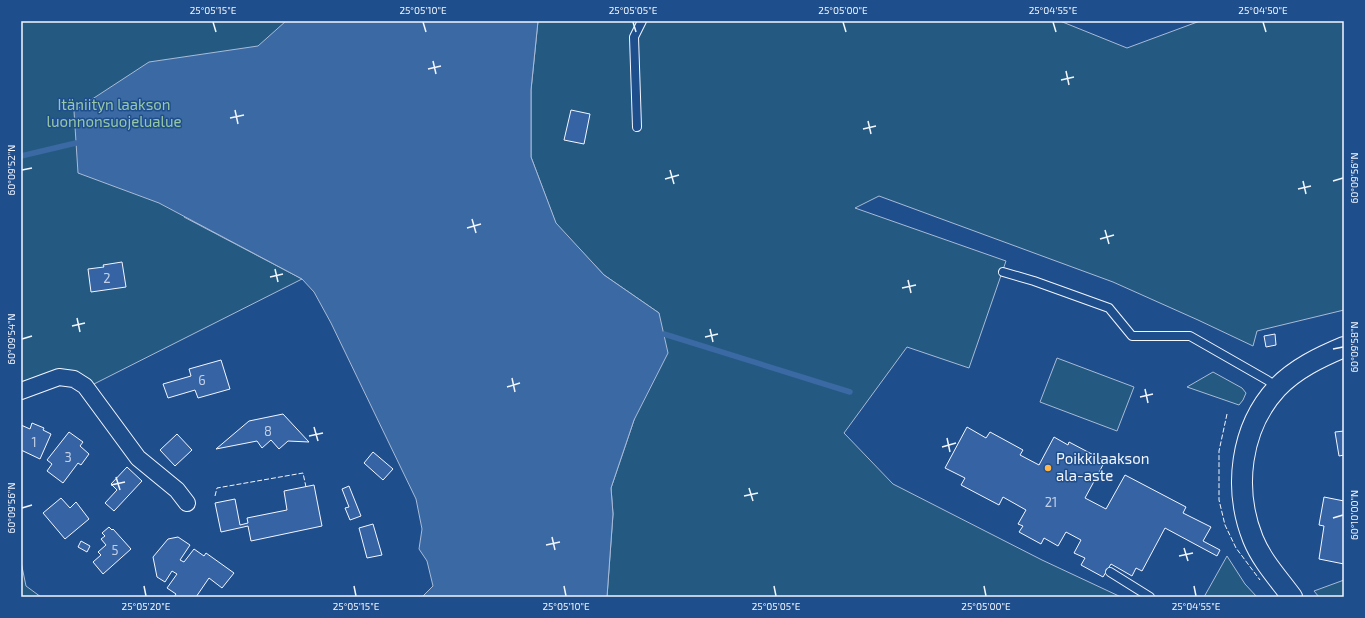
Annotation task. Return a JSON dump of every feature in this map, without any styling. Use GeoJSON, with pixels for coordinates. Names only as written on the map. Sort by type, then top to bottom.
{"type":"FeatureCollection","features":[{"type":"Feature","properties":{"kind":"street"},"geometry":{"type":"LineString","coordinates":[[1285,595],[1253,540],[1245,517],[1241,476],[1248,441],[1255,422],[1264,405],[1278,388],[1290,377],[1314,360],[1344,348]]}},
{"type":"Feature","properties":{"kind":"street"},"geometry":{"type":"LineString","coordinates":[[21,391],[58,377],[74,379],[85,386],[138,458],[177,490],[187,503]]}},
{"type":"Feature","properties":{"kind":"lane"},"geometry":{"type":"LineString","coordinates":[[637,127],[634,37],[642,21]]}},
{"type":"Feature","properties":{"kind":"lane"},"geometry":{"type":"LineString","coordinates":[[1003,272],[1034,280],[1109,308],[1132,336],[1190,336],[1267,380],[1278,388]]}},
{"type":"Feature","properties":{"kind":"lane"},"geometry":{"type":"LineString","coordinates":[[1110,572],[1150,597]]}},
{"type":"Feature","properties":{"kind":"green space","name":"Itäniityn laakson luonnonsuojelualue"},"geometry":{"type":"Polygon","coordinates":[[[21,21],[312,21],[184,217],[302,279],[92,385],[21,385],[21,21]]]}},
{"type":"Feature","properties":{"kind":"green space"},"geometry":{"type":"Polygon","coordinates":[[[538,21],[1060,21],[1127,48],[1200,21],[1344,21],[1344,310],[1257,331],[1253,346],[1113,282],[879,196],[855,208],[1006,261],[969,368],[907,347],[844,433],[893,484],[1042,560],[1121,597],[607,597],[613,514],[611,488],[634,420],[659,313],[604,275],[556,224],[531,157],[531,90],[538,21]]]}},
{"type":"Feature","properties":{"kind":"green space"},"geometry":{"type":"Polygon","coordinates":[[[1057,358],[1134,387],[1117,431],[1040,402],[1057,358]]]}},
{"type":"Feature","properties":{"kind":"green space"},"geometry":{"type":"Polygon","coordinates":[[[1213,372],[1242,388],[1246,393],[1239,405],[1187,387],[1213,372]]]}},
{"type":"Feature","properties":{"kind":"green space"},"geometry":{"type":"Polygon","coordinates":[[[1227,556],[1245,584],[1257,597],[1204,597],[1227,556]]]}},
{"type":"Feature","properties":{"kind":"green space"},"geometry":{"type":"Polygon","coordinates":[[[21,562],[26,586],[41,597],[21,597],[21,562]]]}},
{"type":"Feature","properties":{"kind":"green space"},"geometry":{"type":"Polygon","coordinates":[[[1344,580],[1344,597],[1319,597],[1314,591],[1344,580]]]}},
{"type":"Feature","properties":{"kind":"shaded area"},"geometry":{"type":"Polygon","coordinates":[[[286,21],[538,21],[531,90],[531,157],[556,223],[604,275],[659,313],[668,353],[634,420],[611,488],[613,514],[607,597],[422,597],[433,586],[427,561],[419,549],[422,529],[416,499],[331,323],[314,292],[302,279],[159,203],[78,173],[74,111],[149,62],[258,46],[286,21]]]}},
{"type":"Feature","properties":{"kind":"building"},"geometry":{"type":"Polygon","coordinates":[[[571,110],[590,114],[584,144],[564,140],[571,110]]]}},
{"type":"Feature","properties":{"kind":"building"},"geometry":{"type":"Polygon","coordinates":[[[122,262],[126,287],[91,292],[88,269],[104,267],[103,265],[122,262]]]}},
{"type":"Feature","properties":{"kind":"building"},"geometry":{"type":"Polygon","coordinates":[[[1275,334],[1276,345],[1266,347],[1264,336],[1275,334]]]}},
{"type":"Feature","properties":{"kind":"building"},"geometry":{"type":"Polygon","coordinates":[[[221,360],[230,389],[198,398],[195,390],[168,398],[163,384],[191,376],[189,369],[221,360]]]}},
{"type":"Feature","properties":{"kind":"building"},"geometry":{"type":"Polygon","coordinates":[[[283,414],[309,442],[288,441],[279,449],[271,440],[262,448],[257,441],[216,449],[249,421],[283,414]]]}},
{"type":"Feature","properties":{"kind":"building"},"geometry":{"type":"Polygon","coordinates":[[[32,423],[44,428],[43,430],[51,434],[40,459],[21,450],[21,425],[30,429],[32,423]]]}},
{"type":"Feature","properties":{"kind":"building"},"geometry":{"type":"Polygon","coordinates":[[[967,427],[986,438],[990,432],[1023,450],[1020,455],[1039,465],[1054,437],[1068,445],[1069,442],[1105,461],[1085,498],[1106,509],[1125,475],[1186,507],[1183,513],[1211,527],[1203,541],[1220,550],[1217,556],[1165,528],[1142,571],[1136,568],[1132,576],[1111,564],[1103,577],[1081,565],[1085,558],[1074,553],[1081,540],[1066,532],[1058,546],[1044,538],[1041,544],[1019,532],[1023,526],[1018,524],[1026,510],[1003,497],[999,505],[961,485],[965,478],[945,468],[967,427]]]}},
{"type":"Feature","properties":{"kind":"building"},"geometry":{"type":"Polygon","coordinates":[[[1344,431],[1344,455],[1339,456],[1335,432],[1344,431]]]}},
{"type":"Feature","properties":{"kind":"building"},"geometry":{"type":"Polygon","coordinates":[[[69,432],[83,442],[80,446],[89,454],[81,465],[78,463],[63,483],[47,471],[52,464],[47,460],[69,432]]]}},
{"type":"Feature","properties":{"kind":"building"},"geometry":{"type":"Polygon","coordinates":[[[177,434],[192,450],[175,466],[160,450],[177,434]]]}},
{"type":"Feature","properties":{"kind":"building"},"geometry":{"type":"Polygon","coordinates":[[[373,452],[393,469],[383,480],[364,463],[373,452]]]}},
{"type":"Feature","properties":{"kind":"building"},"geometry":{"type":"Polygon","coordinates":[[[127,467],[142,481],[114,511],[105,503],[117,490],[111,484],[127,467]]]}},
{"type":"Feature","properties":{"kind":"building"},"geometry":{"type":"Polygon","coordinates":[[[314,485],[322,526],[251,541],[248,526],[221,532],[215,503],[235,499],[240,525],[248,523],[247,518],[287,510],[284,491],[314,485]]]}},
{"type":"Feature","properties":{"kind":"building"},"geometry":{"type":"Polygon","coordinates":[[[349,486],[361,516],[350,520],[345,508],[349,507],[342,489],[349,486]]]}},
{"type":"Feature","properties":{"kind":"building"},"geometry":{"type":"Polygon","coordinates":[[[1324,497],[1344,501],[1344,564],[1319,559],[1324,526],[1319,525],[1324,497]]]}},
{"type":"Feature","properties":{"kind":"building"},"geometry":{"type":"Polygon","coordinates":[[[61,498],[70,508],[76,502],[89,519],[65,539],[43,513],[61,498]]]}},
{"type":"Feature","properties":{"kind":"building"},"geometry":{"type":"Polygon","coordinates":[[[373,524],[382,555],[367,558],[359,528],[373,524]]]}},
{"type":"Feature","properties":{"kind":"building"},"geometry":{"type":"Polygon","coordinates":[[[109,527],[112,530],[113,529],[131,549],[103,574],[93,562],[101,555],[98,552],[106,545],[101,539],[105,536],[102,533],[109,527]]]}},
{"type":"Feature","properties":{"kind":"building"},"geometry":{"type":"Polygon","coordinates":[[[178,537],[190,545],[180,560],[184,562],[194,549],[204,556],[206,553],[234,573],[222,588],[209,578],[196,597],[174,597],[176,594],[167,588],[177,574],[172,571],[165,582],[157,577],[153,557],[168,539],[178,537]]]}},
{"type":"Feature","properties":{"kind":"building"},"geometry":{"type":"Polygon","coordinates":[[[81,541],[90,546],[87,552],[78,547],[81,541]]]}},
{"type":"Feature","properties":{"kind":"waterway"},"geometry":{"type":"LineString","coordinates":[[21,156],[76,143]]}},
{"type":"Feature","properties":{"kind":"waterway"},"geometry":{"type":"LineString","coordinates":[[664,334],[850,392]]}},
{"type":"Feature","properties":{"kind":"fence"},"geometry":{"type":"LineString","coordinates":[[1227,414],[1219,451],[1219,500],[1225,525],[1236,548],[1260,580]]}},
{"type":"Feature","properties":{"kind":"fence"},"geometry":{"type":"LineString","coordinates":[[215,496],[217,488],[303,473],[306,487]]}},
{"type":"Feature","properties":{"kind":"place","name":"Poikkilaakson ala-aste"},"geometry":{"type":"Point","coordinates":[1048,468]}}]}
